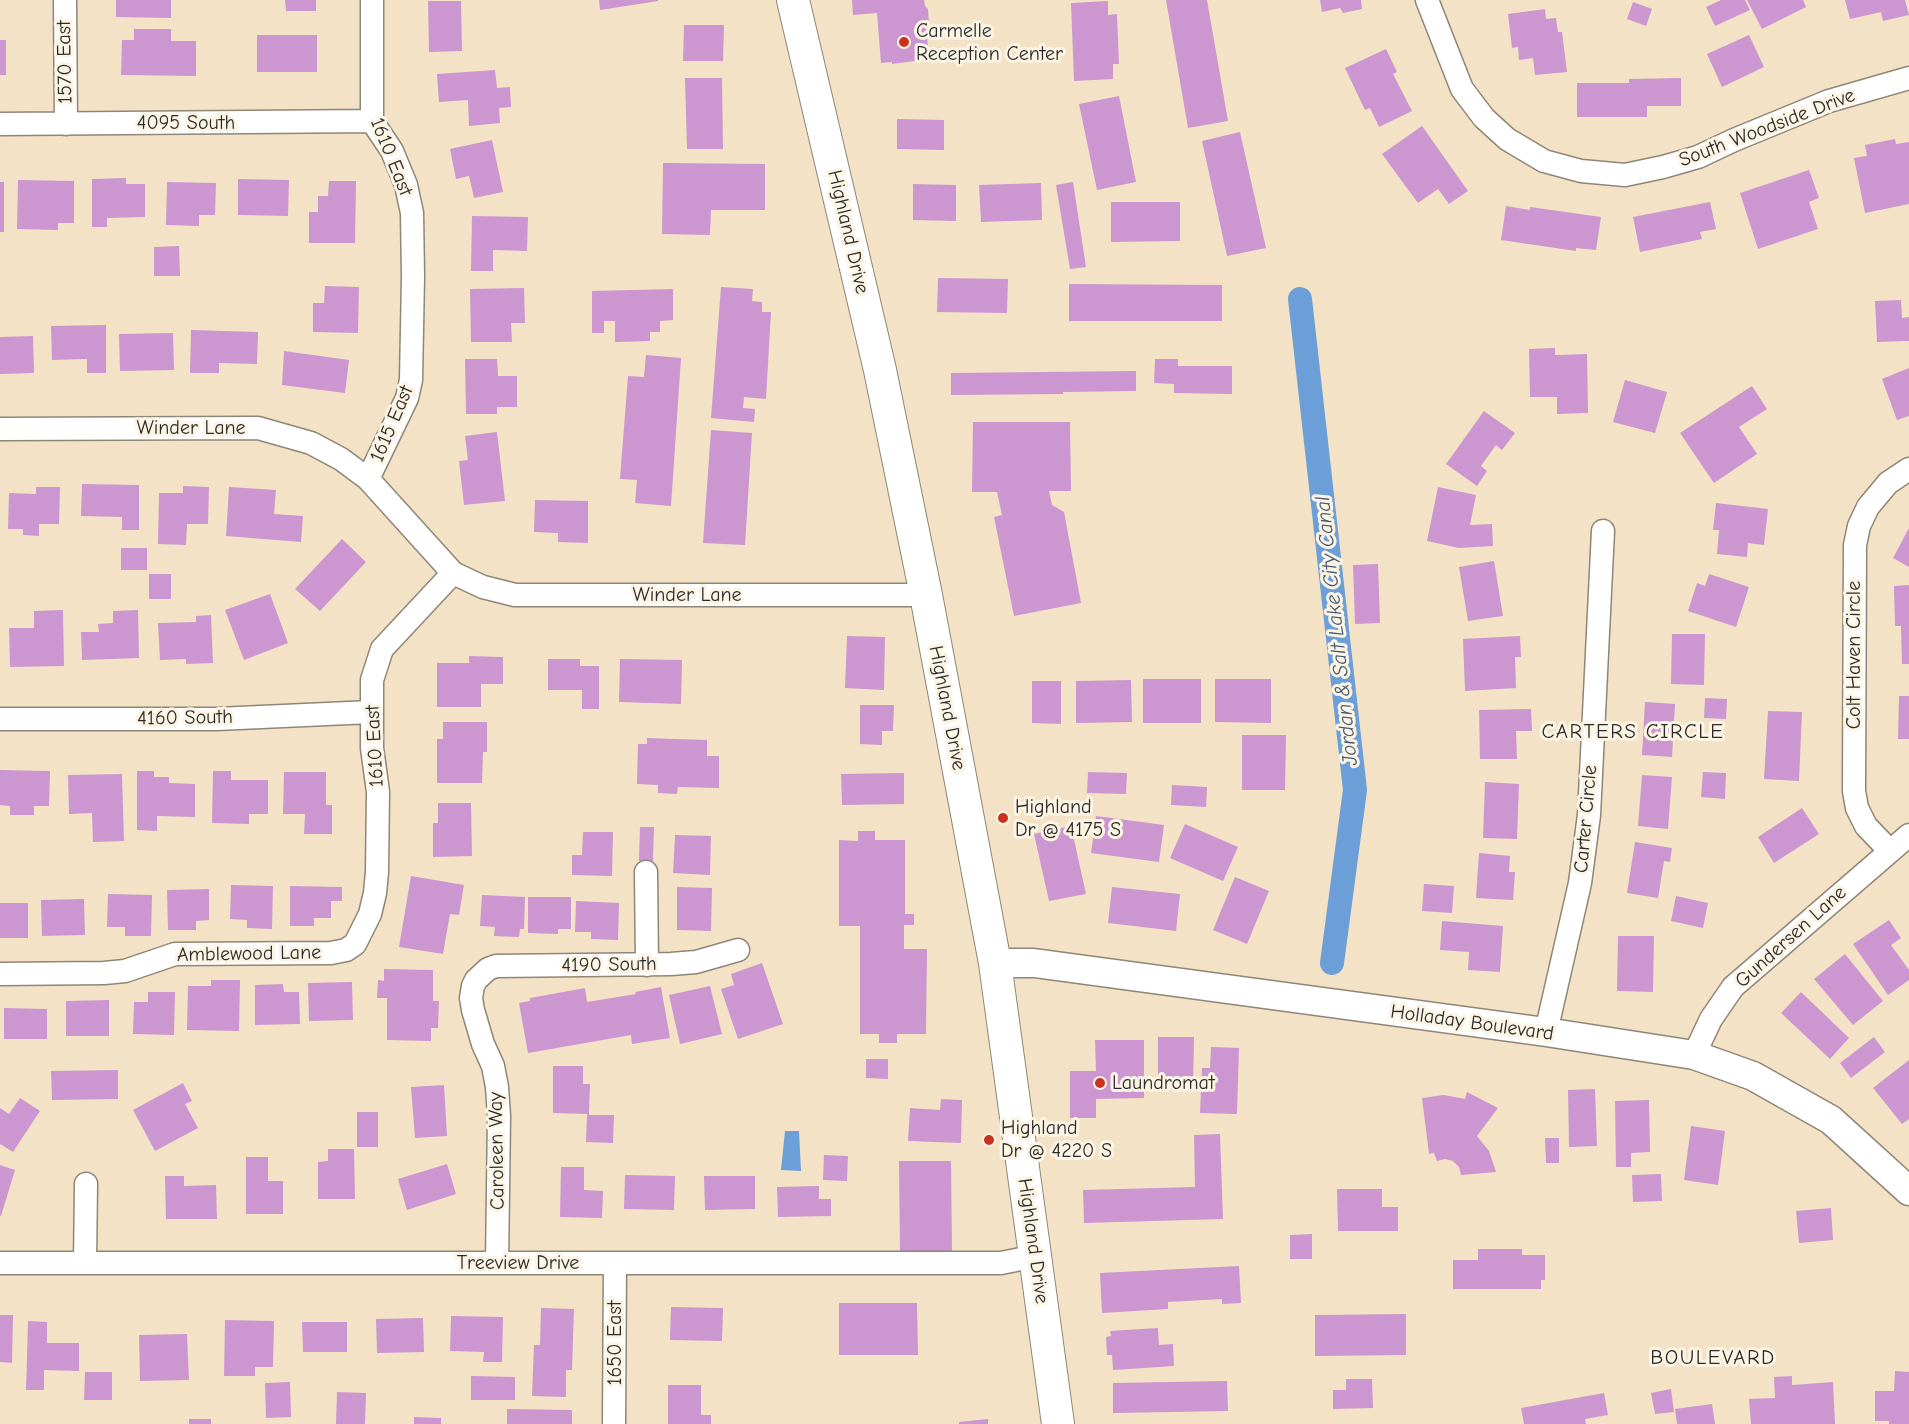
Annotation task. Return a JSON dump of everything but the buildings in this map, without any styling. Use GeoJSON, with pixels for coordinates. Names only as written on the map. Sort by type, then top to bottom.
{"type":"FeatureCollection","features":[{"type":"Feature","properties":{"kind":"main road","name":"Highland Drive"},"geometry":{"type":"LineString","coordinates":[[793,0],[880,370],[926,595],[995,963],[1058,1424]]}},
{"type":"Feature","properties":{"kind":"street","name":"1570 East"},"geometry":{"type":"LineString","coordinates":[[64,0],[66,124]]}},
{"type":"Feature","properties":{"kind":"street","name":"1610 East"},"geometry":{"type":"LineString","coordinates":[[372,0],[372,121],[392,151],[406,185],[412,213],[413,277]]}},
{"type":"Feature","properties":{"kind":"street","name":"South Woodside Drive"},"geometry":{"type":"LineString","coordinates":[[1427,0],[1462,88],[1484,118],[1507,139],[1544,161],[1581,171],[1625,175],[1663,167],[1698,157],[1829,100],[1909,78]]}},
{"type":"Feature","properties":{"kind":"street","name":"4095 South"},"geometry":{"type":"LineString","coordinates":[[0,124],[372,121]]}},
{"type":"Feature","properties":{"kind":"street","name":"1615 East"},"geometry":{"type":"LineString","coordinates":[[413,277],[411,380],[407,398],[368,479],[453,573]]}},
{"type":"Feature","properties":{"kind":"street","name":"Winder Lane"},"geometry":{"type":"LineString","coordinates":[[0,429],[258,428],[311,443],[341,459],[368,479]]}},
{"type":"Feature","properties":{"kind":"street","name":"Colt Haven Circle"},"geometry":{"type":"LineString","coordinates":[[1889,850],[1866,826],[1857,808],[1854,791],[1855,545],[1859,526],[1868,507],[1888,483],[1909,469]]}},
{"type":"Feature","properties":{"kind":"street","name":"Carter Circle"},"geometry":{"type":"LineString","coordinates":[[1546,1032],[1580,883],[1589,815],[1603,531]]}},
{"type":"Feature","properties":{"kind":"street","name":"1610 East"},"geometry":{"type":"LineString","coordinates":[[355,944],[370,914],[377,872],[378,792],[372,748],[372,680],[382,649],[453,573]]}},
{"type":"Feature","properties":{"kind":"street","name":"Winder Lane"},"geometry":{"type":"LineString","coordinates":[[453,573],[483,587],[515,595],[926,595]]}},
{"type":"Feature","properties":{"kind":"street","name":"4160 South"},"geometry":{"type":"LineString","coordinates":[[0,719],[217,718],[371,712]]}},
{"type":"Feature","properties":{"kind":"street","name":"Gundersen Lane"},"geometry":{"type":"LineString","coordinates":[[1694,1055],[1711,1019],[1733,987],[1909,835]]}},
{"type":"Feature","properties":{"kind":"street"},"geometry":{"type":"LineString","coordinates":[[646,872],[647,965]]}},
{"type":"Feature","properties":{"kind":"street","name":"Amblewood Lane"},"geometry":{"type":"LineString","coordinates":[[0,974],[125,971],[175,954],[331,953],[346,950],[355,944]]}},
{"type":"Feature","properties":{"kind":"street","name":"4190 South"},"geometry":{"type":"LineString","coordinates":[[481,974],[496,966],[507,965],[647,965],[696,962],[738,950]]}},
{"type":"Feature","properties":{"kind":"street","name":"Holladay Boulevard"},"geometry":{"type":"LineString","coordinates":[[995,963],[1034,963],[1546,1032],[1694,1055],[1753,1076],[1830,1120],[1909,1191]]}},
{"type":"Feature","properties":{"kind":"street","name":"Caroleen Way"},"geometry":{"type":"LineString","coordinates":[[481,974],[473,986],[471,998],[476,1022],[493,1066],[497,1087],[499,1116],[497,1263]]}},
{"type":"Feature","properties":{"kind":"street"},"geometry":{"type":"LineString","coordinates":[[85,1263],[86,1184]]}},
{"type":"Feature","properties":{"kind":"street","name":"Treeview Drive"},"geometry":{"type":"LineString","coordinates":[[0,1263],[1001,1263],[1036,1256]]}},
{"type":"Feature","properties":{"kind":"street","name":"1650 East"},"geometry":{"type":"LineString","coordinates":[[614,1424],[615,1263]]}},
{"type":"Feature","properties":{"kind":"water"},"geometry":{"type":"Polygon","coordinates":[[[785,1131],[799,1131],[801,1171],[781,1170],[785,1131]]]}},
{"type":"Feature","properties":{"kind":"waterway","name":"Jordan & Salt Lake City Canal"},"geometry":{"type":"LineString","coordinates":[[1300,299],[1355,790],[1332,963]]}},
{"type":"Feature","properties":{"kind":"place","name":"Carmelle Reception Center"},"geometry":{"type":"Point","coordinates":[904,42]}},
{"type":"Feature","properties":{"kind":"place","name":"Highland Dr @ 4175 S"},"geometry":{"type":"Point","coordinates":[1003,818]}},
{"type":"Feature","properties":{"kind":"place","name":"Laundromat"},"geometry":{"type":"Point","coordinates":[1100,1083]}},
{"type":"Feature","properties":{"kind":"place","name":"Highland Dr @ 4220 S"},"geometry":{"type":"Point","coordinates":[989,1140]}},
{"type":"Feature","properties":{"kind":"district","name":"CARTERS CIRCLE"},"geometry":{"type":"Point","coordinates":[1633,732]}},
{"type":"Feature","properties":{"kind":"district","name":"BOULEVARD"},"geometry":{"type":"Point","coordinates":[1713,1358]}}]}
